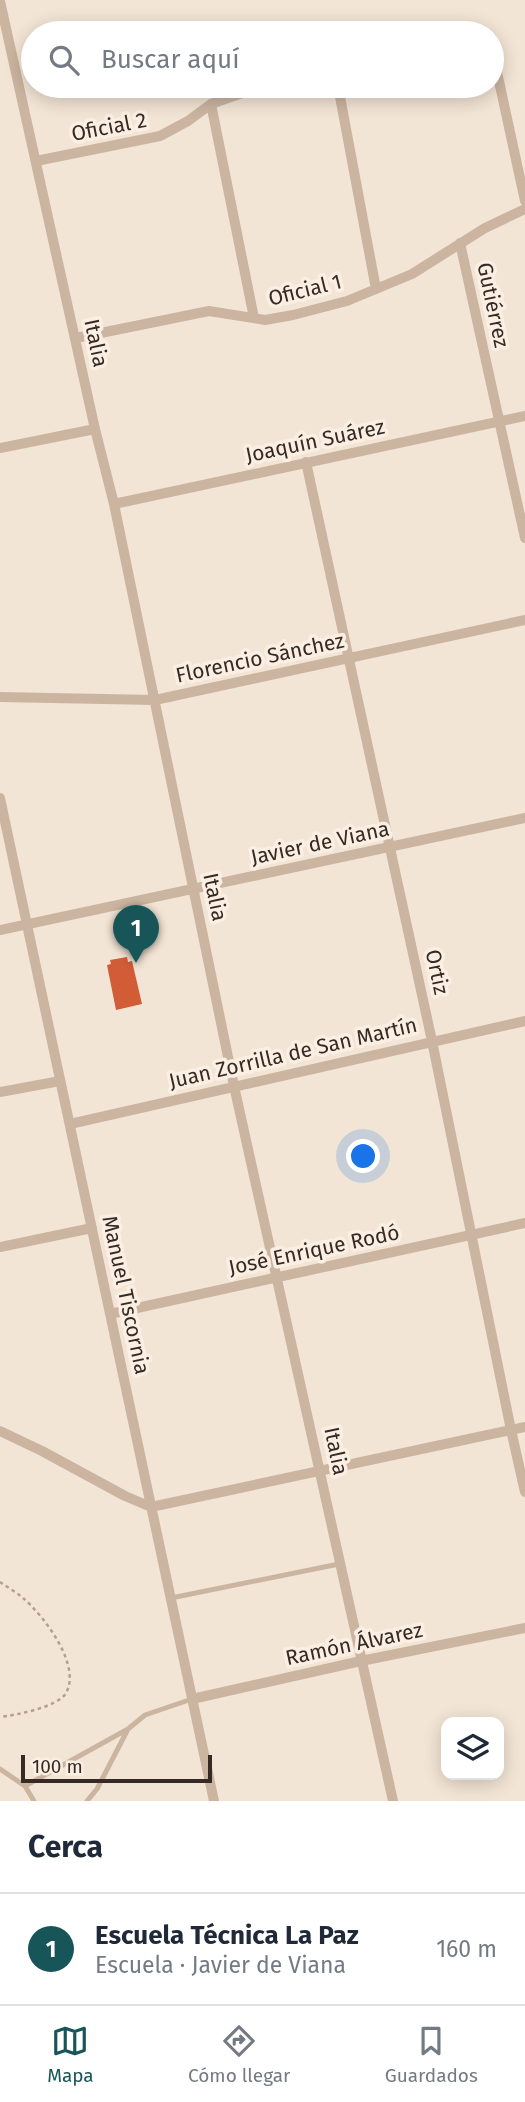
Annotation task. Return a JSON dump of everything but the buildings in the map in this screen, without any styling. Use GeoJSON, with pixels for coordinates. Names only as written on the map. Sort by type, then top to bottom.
{"type":"FeatureCollection","features":[{"type":"Feature","properties":{"kind":"street","name":"Italia"},"geometry":{"type":"LineString","coordinates":[[0,1],[21,94]]}},
{"type":"Feature","properties":{"kind":"street","name":"Italia"},"geometry":{"type":"LineString","coordinates":[[22,98],[94,429],[114,504],[234,1086],[393,1801]]}},
{"type":"Feature","properties":{"kind":"street","name":"Oficial 2"},"geometry":{"type":"LineString","coordinates":[[36,161],[160,136],[188,121],[211,104],[228,98]]}},
{"type":"Feature","properties":{"kind":"street"},"geometry":{"type":"LineString","coordinates":[[340,98],[376,289]]}},
{"type":"Feature","properties":{"kind":"street"},"geometry":{"type":"LineString","coordinates":[[502,98],[525,201]]}},
{"type":"Feature","properties":{"kind":"street"},"geometry":{"type":"LineString","coordinates":[[211,104],[254,318]]}},
{"type":"Feature","properties":{"kind":"street","name":"Oficial 1"},"geometry":{"type":"LineString","coordinates":[[76,338],[209,312],[265,320],[347,301],[412,274],[485,228],[525,209]]}},
{"type":"Feature","properties":{"kind":"street","name":"Gutiérrez"},"geometry":{"type":"LineString","coordinates":[[460,243],[525,538]]}},
{"type":"Feature","properties":{"kind":"street","name":"Joaquín Suárez"},"geometry":{"type":"LineString","coordinates":[[114,504],[525,416]]}},
{"type":"Feature","properties":{"kind":"street"},"geometry":{"type":"LineString","coordinates":[[0,448],[94,429]]}},
{"type":"Feature","properties":{"kind":"street","name":"Ortiz"},"geometry":{"type":"LineString","coordinates":[[306,462],[432,1041],[525,1492]]}},
{"type":"Feature","properties":{"kind":"street","name":"Florencio Sánchez"},"geometry":{"type":"LineString","coordinates":[[0,697],[155,700],[525,620]]}},
{"type":"Feature","properties":{"kind":"street","name":"Manuel Tiscornia"},"geometry":{"type":"LineString","coordinates":[[0,798],[214,1801]]}},
{"type":"Feature","properties":{"kind":"street","name":"Javier de Viana"},"geometry":{"type":"LineString","coordinates":[[0,930],[525,818]]}},
{"type":"Feature","properties":{"kind":"street","name":"Juan Zorrilla de San Martín"},"geometry":{"type":"LineString","coordinates":[[70,1124],[525,1021]]}},
{"type":"Feature","properties":{"kind":"street"},"geometry":{"type":"LineString","coordinates":[[0,1092],[60,1081]]}},
{"type":"Feature","properties":{"kind":"street","name":"José Enrique Rodó"},"geometry":{"type":"LineString","coordinates":[[110,1314],[525,1223]]}},
{"type":"Feature","properties":{"kind":"street"},"geometry":{"type":"LineString","coordinates":[[0,1247],[92,1228]]}},
{"type":"Feature","properties":{"kind":"street"},"geometry":{"type":"LineString","coordinates":[[0,1431],[151,1507],[525,1427]]}},
{"type":"Feature","properties":{"kind":"street","name":"Ramón Álvarez"},"geometry":{"type":"LineString","coordinates":[[192,1699],[525,1628]]}},
{"type":"Feature","properties":{"kind":"lane"},"geometry":{"type":"LineString","coordinates":[[171,1598],[341,1564]]}},
{"type":"Feature","properties":{"kind":"lane"},"geometry":{"type":"LineString","coordinates":[[25,1786],[128,1729],[145,1715],[192,1699]]}},
{"type":"Feature","properties":{"kind":"lane"},"geometry":{"type":"LineString","coordinates":[[87,1801],[97,1789],[128,1729]]}},
{"type":"Feature","properties":{"kind":"lane"},"geometry":{"type":"LineString","coordinates":[[0,1769],[25,1786],[34,1801]]}},
{"type":"Feature","properties":{"kind":"path"},"geometry":{"type":"LineString","coordinates":[[0,1582],[24,1599],[46,1623],[60,1644],[69,1670],[69,1684],[61,1699],[31,1711],[0,1717]]}},
{"type":"Feature","properties":{"kind":"place","name":"Escuela Técnica La Paz"},"geometry":{"type":"Point","coordinates":[136,963]}}]}
